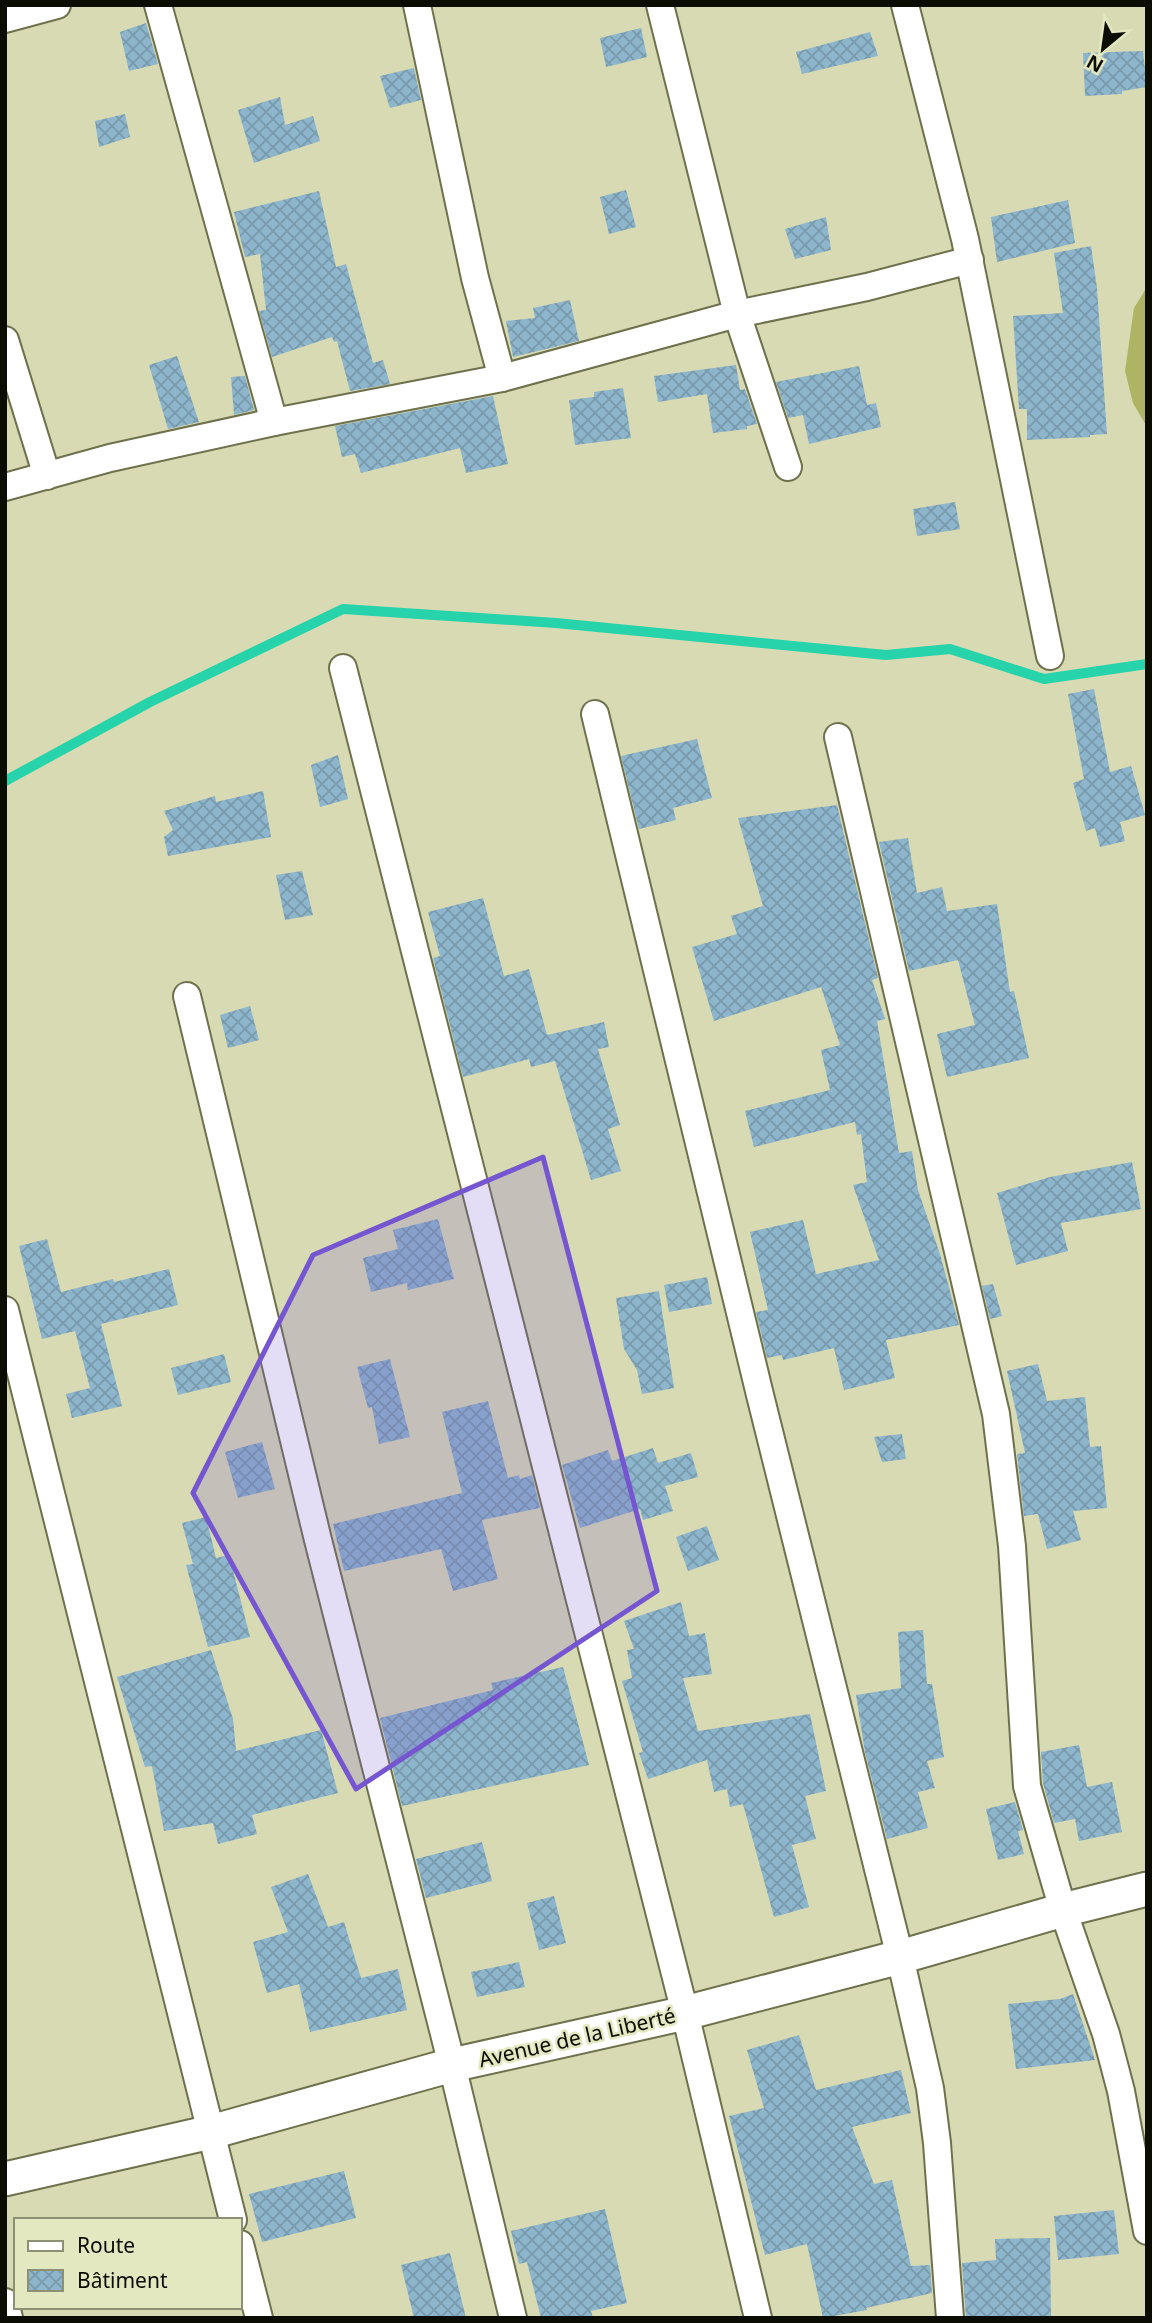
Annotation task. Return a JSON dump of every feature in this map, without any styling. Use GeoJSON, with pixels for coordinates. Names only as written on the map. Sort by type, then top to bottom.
{"type":"FeatureCollection","features":[{"type":"Feature","properties":{"kind":"street"},"geometry":{"type":"LineString","coordinates":[[5,19],[57,5]]}},
{"type":"Feature","properties":{"kind":"street"},"geometry":{"type":"LineString","coordinates":[[158,5],[274,422]]}},
{"type":"Feature","properties":{"kind":"street"},"geometry":{"type":"LineString","coordinates":[[416,5],[475,278],[502,378]]}},
{"type":"Feature","properties":{"kind":"street"},"geometry":{"type":"LineString","coordinates":[[660,5],[737,314],[788,467]]}},
{"type":"Feature","properties":{"kind":"street"},"geometry":{"type":"LineString","coordinates":[[905,5],[970,260],[1050,656]]}},
{"type":"Feature","properties":{"kind":"street"},"geometry":{"type":"LineString","coordinates":[[5,487],[110,458],[274,422],[502,378],[737,314],[867,287],[970,260]]}},
{"type":"Feature","properties":{"kind":"street"},"geometry":{"type":"LineString","coordinates":[[5,340],[47,477]]}},
{"type":"Feature","properties":{"kind":"street"},"geometry":{"type":"LineString","coordinates":[[343,668],[685,2012],[758,2318]]}},
{"type":"Feature","properties":{"kind":"street"},"geometry":{"type":"LineString","coordinates":[[595,715],[930,2088],[937,2143],[950,2318]]}},
{"type":"Feature","properties":{"kind":"street"},"geometry":{"type":"LineString","coordinates":[[838,737],[996,1414],[1012,1546],[1027,1786],[1063,1910],[1109,2046],[1121,2091],[1147,2231]]}},
{"type":"Feature","properties":{"kind":"street"},"geometry":{"type":"LineString","coordinates":[[187,996],[321,1553],[452,2065],[513,2318]]}},
{"type":"Feature","properties":{"kind":"street"},"geometry":{"type":"LineString","coordinates":[[5,1310],[232,2218]]}},
{"type":"Feature","properties":{"kind":"street","name":"Avenue de la Liberté"},"geometry":{"type":"LineString","coordinates":[[5,2179],[211,2132],[452,2065],[685,2012],[900,1957],[1147,1889]]}},
{"type":"Feature","properties":{"kind":"street"},"geometry":{"type":"LineString","coordinates":[[242,2252],[259,2318]]}},
{"type":"Feature","properties":{"kind":"street"},"geometry":{"type":"LineString","coordinates":[[5,2302],[9,2318]]}},
{"type":"Feature","properties":{"kind":"highlighted area"},"geometry":{"type":"Polygon","coordinates":[[[543,1157],[657,1591],[356,1789],[193,1493],[313,1255],[543,1157]]]}},
{"type":"Feature","properties":{"kind":"green space"},"geometry":{"type":"Polygon","coordinates":[[[1147,287],[1147,427],[1133,403],[1125,371],[1134,308],[1147,287]]]}},
{"type":"Feature","properties":{"kind":"building"},"geometry":{"type":"Polygon","coordinates":[[[146,23],[158,64],[129,71],[120,32],[146,23]]]}},
{"type":"Feature","properties":{"kind":"building"},"geometry":{"type":"Polygon","coordinates":[[[641,28],[647,57],[606,67],[600,38],[641,28]]]}},
{"type":"Feature","properties":{"kind":"building"},"geometry":{"type":"Polygon","coordinates":[[[870,32],[878,56],[802,74],[796,52],[870,32]]]}},
{"type":"Feature","properties":{"kind":"building"},"geometry":{"type":"Polygon","coordinates":[[[1143,51],[1147,87],[1122,91],[1122,94],[1085,96],[1083,53],[1143,51]]]}},
{"type":"Feature","properties":{"kind":"building"},"geometry":{"type":"Polygon","coordinates":[[[414,68],[421,100],[390,108],[380,76],[414,68]]]}},
{"type":"Feature","properties":{"kind":"building"},"geometry":{"type":"Polygon","coordinates":[[[280,97],[285,125],[313,116],[320,141],[254,163],[238,110],[280,97]]]}},
{"type":"Feature","properties":{"kind":"building"},"geometry":{"type":"Polygon","coordinates":[[[125,114],[130,137],[99,147],[95,121],[125,114]]]}},
{"type":"Feature","properties":{"kind":"building"},"geometry":{"type":"Polygon","coordinates":[[[626,190],[636,227],[609,234],[600,197],[626,190]]]}},
{"type":"Feature","properties":{"kind":"building"},"geometry":{"type":"Polygon","coordinates":[[[319,191],[336,267],[346,264],[373,363],[383,360],[390,384],[350,391],[337,341],[334,342],[332,337],[272,357],[259,311],[266,310],[260,254],[245,257],[234,212],[319,191]]]}},
{"type":"Feature","properties":{"kind":"building"},"geometry":{"type":"Polygon","coordinates":[[[1068,200],[1075,243],[997,262],[991,217],[1068,200]]]}},
{"type":"Feature","properties":{"kind":"building"},"geometry":{"type":"Polygon","coordinates":[[[826,217],[831,250],[795,259],[785,229],[826,217]]]}},
{"type":"Feature","properties":{"kind":"building"},"geometry":{"type":"Polygon","coordinates":[[[1091,246],[1097,288],[1107,434],[1027,440],[1027,409],[1019,409],[1013,316],[1063,313],[1054,253],[1091,246]]]}},
{"type":"Feature","properties":{"kind":"building"},"geometry":{"type":"Polygon","coordinates":[[[570,300],[579,341],[513,357],[506,321],[535,318],[533,308],[570,300]]]}},
{"type":"Feature","properties":{"kind":"building"},"geometry":{"type":"Polygon","coordinates":[[[177,356],[199,422],[168,429],[149,365],[177,356]]]}},
{"type":"Feature","properties":{"kind":"building"},"geometry":{"type":"Polygon","coordinates":[[[736,365],[740,390],[745,389],[757,424],[747,426],[747,429],[713,433],[707,394],[658,402],[654,376],[736,365]]]}},
{"type":"Feature","properties":{"kind":"building"},"geometry":{"type":"Polygon","coordinates":[[[859,366],[867,405],[876,403],[881,427],[809,444],[803,415],[788,418],[776,382],[859,366]]]}},
{"type":"Feature","properties":{"kind":"building"},"geometry":{"type":"Polygon","coordinates":[[[245,376],[254,410],[234,415],[231,377],[245,376]]]}},
{"type":"Feature","properties":{"kind":"building"},"geometry":{"type":"Polygon","coordinates":[[[623,388],[631,438],[575,445],[569,400],[594,397],[594,392],[623,388]]]}},
{"type":"Feature","properties":{"kind":"building"},"geometry":{"type":"Polygon","coordinates":[[[493,396],[508,464],[466,473],[460,448],[361,473],[355,454],[342,457],[335,426],[493,396]]]}},
{"type":"Feature","properties":{"kind":"building"},"geometry":{"type":"Polygon","coordinates":[[[955,502],[960,529],[917,536],[913,509],[955,502]]]}},
{"type":"Feature","properties":{"kind":"building"},"geometry":{"type":"Polygon","coordinates":[[[1094,689],[1110,772],[1131,766],[1145,815],[1120,822],[1125,841],[1100,847],[1095,828],[1086,831],[1073,783],[1084,779],[1068,694],[1094,689]]]}},
{"type":"Feature","properties":{"kind":"building"},"geometry":{"type":"Polygon","coordinates":[[[697,739],[712,798],[673,808],[676,820],[639,829],[621,756],[697,739]]]}},
{"type":"Feature","properties":{"kind":"building"},"geometry":{"type":"Polygon","coordinates":[[[338,755],[348,799],[320,807],[311,765],[338,755]]]}},
{"type":"Feature","properties":{"kind":"building"},"geometry":{"type":"Polygon","coordinates":[[[263,791],[271,837],[168,856],[164,837],[173,830],[164,811],[215,796],[216,802],[263,791]]]}},
{"type":"Feature","properties":{"kind":"building"},"geometry":{"type":"Polygon","coordinates":[[[837,805],[878,978],[872,980],[885,1019],[877,1021],[899,1153],[912,1151],[918,1190],[940,1254],[959,1325],[886,1340],[895,1378],[844,1390],[834,1348],[783,1360],[782,1355],[767,1358],[756,1312],[768,1310],[750,1232],[803,1220],[816,1274],[879,1260],[853,1185],[867,1182],[861,1134],[857,1135],[855,1122],[754,1147],[745,1111],[830,1090],[821,1050],[840,1045],[821,987],[714,1021],[692,947],[737,934],[731,916],[763,906],[738,818],[837,805]]]}},
{"type":"Feature","properties":{"kind":"building"},"geometry":{"type":"Polygon","coordinates":[[[908,838],[917,893],[942,887],[947,911],[997,904],[1010,992],[1014,991],[1029,1058],[947,1077],[937,1034],[975,1025],[958,960],[909,971],[879,842],[908,838]]]}},
{"type":"Feature","properties":{"kind":"building"},"geometry":{"type":"Polygon","coordinates":[[[302,871],[313,915],[285,920],[276,875],[302,871]]]}},
{"type":"Feature","properties":{"kind":"building"},"geometry":{"type":"Polygon","coordinates":[[[483,898],[504,976],[529,969],[547,1035],[604,1022],[609,1047],[598,1049],[620,1125],[608,1129],[621,1171],[591,1180],[555,1061],[531,1067],[529,1059],[463,1077],[433,958],[440,956],[428,912],[483,898]]]}},
{"type":"Feature","properties":{"kind":"building"},"geometry":{"type":"Polygon","coordinates":[[[250,1006],[259,1040],[228,1048],[220,1015],[250,1006]]]}},
{"type":"Feature","properties":{"kind":"building"},"geometry":{"type":"Polygon","coordinates":[[[1132,1162],[1141,1209],[1061,1223],[1068,1251],[1016,1265],[997,1193],[1050,1177],[1132,1162]]]}},
{"type":"Feature","properties":{"kind":"building"},"geometry":{"type":"Polygon","coordinates":[[[438,1219],[454,1279],[408,1290],[407,1283],[371,1292],[363,1258],[398,1249],[393,1230],[438,1219]]]}},
{"type":"Feature","properties":{"kind":"building"},"geometry":{"type":"Polygon","coordinates":[[[47,1239],[61,1292],[169,1269],[178,1305],[101,1324],[122,1406],[72,1418],[66,1394],[90,1388],[75,1331],[42,1339],[19,1246],[47,1239]]]}},
{"type":"Feature","properties":{"kind":"building"},"geometry":{"type":"Polygon","coordinates":[[[707,1277],[712,1304],[669,1312],[664,1285],[707,1277]]]}},
{"type":"Feature","properties":{"kind":"building"},"geometry":{"type":"Polygon","coordinates":[[[993,1284],[1002,1316],[990,1319],[982,1286],[993,1284]]]}},
{"type":"Feature","properties":{"kind":"building"},"geometry":{"type":"Polygon","coordinates":[[[659,1291],[674,1388],[642,1394],[637,1370],[624,1349],[616,1298],[659,1291]]]}},
{"type":"Feature","properties":{"kind":"building"},"geometry":{"type":"Polygon","coordinates":[[[224,1354],[231,1382],[178,1395],[171,1368],[224,1354]]]}},
{"type":"Feature","properties":{"kind":"building"},"geometry":{"type":"Polygon","coordinates":[[[390,1359],[410,1437],[379,1444],[372,1407],[368,1408],[357,1367],[390,1359]]]}},
{"type":"Feature","properties":{"kind":"building"},"geometry":{"type":"Polygon","coordinates":[[[1038,1364],[1047,1401],[1085,1397],[1090,1447],[1101,1446],[1107,1508],[1073,1511],[1081,1540],[1047,1549],[1038,1514],[1024,1516],[1017,1454],[1025,1453],[1007,1371],[1038,1364]]]}},
{"type":"Feature","properties":{"kind":"building"},"geometry":{"type":"Polygon","coordinates":[[[488,1401],[508,1478],[519,1475],[520,1479],[532,1475],[540,1508],[482,1520],[498,1579],[453,1591],[441,1549],[344,1571],[333,1524],[462,1493],[442,1412],[488,1401]]]}},
{"type":"Feature","properties":{"kind":"building"},"geometry":{"type":"Polygon","coordinates":[[[902,1434],[906,1459],[882,1462],[874,1437],[902,1434]]]}},
{"type":"Feature","properties":{"kind":"building"},"geometry":{"type":"Polygon","coordinates":[[[262,1442],[275,1489],[238,1498],[225,1452],[262,1442]]]}},
{"type":"Feature","properties":{"kind":"building"},"geometry":{"type":"Polygon","coordinates":[[[653,1448],[658,1463],[691,1453],[698,1477],[665,1486],[673,1511],[643,1520],[640,1509],[580,1528],[562,1465],[608,1450],[612,1461],[653,1448]]]}},
{"type":"Feature","properties":{"kind":"building"},"geometry":{"type":"Polygon","coordinates":[[[206,1517],[216,1558],[229,1555],[250,1637],[208,1647],[186,1565],[193,1564],[182,1523],[206,1517]]]}},
{"type":"Feature","properties":{"kind":"building"},"geometry":{"type":"Polygon","coordinates":[[[707,1526],[719,1560],[688,1571],[676,1537],[707,1526]]]}},
{"type":"Feature","properties":{"kind":"building"},"geometry":{"type":"Polygon","coordinates":[[[681,1602],[689,1636],[705,1633],[712,1674],[683,1678],[698,1731],[810,1714],[826,1791],[805,1796],[816,1839],[792,1845],[809,1907],[774,1917],[743,1804],[730,1807],[727,1789],[714,1792],[707,1760],[648,1779],[622,1681],[632,1678],[627,1650],[634,1649],[624,1621],[681,1602]]]}},
{"type":"Feature","properties":{"kind":"building"},"geometry":{"type":"Polygon","coordinates":[[[923,1630],[927,1684],[932,1684],[944,1757],[927,1761],[935,1788],[918,1792],[928,1828],[887,1839],[865,1752],[856,1695],[901,1688],[898,1632],[923,1630]]]}},
{"type":"Feature","properties":{"kind":"building"},"geometry":{"type":"Polygon","coordinates":[[[211,1650],[233,1719],[236,1751],[321,1730],[338,1793],[252,1815],[257,1834],[218,1844],[213,1823],[164,1831],[152,1766],[145,1767],[117,1677],[211,1650]]]}},
{"type":"Feature","properties":{"kind":"building"},"geometry":{"type":"Polygon","coordinates":[[[563,1667],[589,1765],[402,1806],[380,1718],[493,1690],[491,1683],[563,1667]]]}},
{"type":"Feature","properties":{"kind":"building"},"geometry":{"type":"Polygon","coordinates":[[[1079,1745],[1087,1787],[1112,1782],[1122,1832],[1079,1841],[1075,1819],[1054,1823],[1043,1783],[1041,1752],[1079,1745]]]}},
{"type":"Feature","properties":{"kind":"building"},"geometry":{"type":"Polygon","coordinates":[[[1015,1802],[1023,1830],[1018,1831],[1024,1854],[998,1860],[986,1809],[1015,1802]]]}},
{"type":"Feature","properties":{"kind":"building"},"geometry":{"type":"Polygon","coordinates":[[[482,1842],[492,1881],[426,1898],[416,1859],[482,1842]]]}},
{"type":"Feature","properties":{"kind":"building"},"geometry":{"type":"Polygon","coordinates":[[[308,1874],[328,1927],[344,1922],[361,1978],[398,1969],[407,2010],[310,2032],[299,1984],[267,1993],[253,1942],[288,1932],[271,1887],[308,1874]]]}},
{"type":"Feature","properties":{"kind":"building"},"geometry":{"type":"Polygon","coordinates":[[[554,1896],[566,1943],[539,1950],[527,1903],[554,1896]]]}},
{"type":"Feature","properties":{"kind":"building"},"geometry":{"type":"Polygon","coordinates":[[[519,1962],[525,1987],[477,1997],[471,1972],[519,1962]]]}},
{"type":"Feature","properties":{"kind":"building"},"geometry":{"type":"Polygon","coordinates":[[[1073,1994],[1095,2060],[1016,2069],[1008,2004],[1060,1999],[1073,1994]]]}},
{"type":"Feature","properties":{"kind":"building"},"geometry":{"type":"Polygon","coordinates":[[[799,2035],[816,2090],[901,2070],[911,2113],[852,2127],[874,2184],[892,2180],[911,2266],[930,2265],[932,2293],[823,2318],[807,2244],[765,2255],[729,2116],[764,2108],[747,2050],[799,2035]]]}},
{"type":"Feature","properties":{"kind":"building"},"geometry":{"type":"Polygon","coordinates":[[[344,2171],[356,2218],[262,2242],[249,2194],[344,2171]]]}},
{"type":"Feature","properties":{"kind":"building"},"geometry":{"type":"Polygon","coordinates":[[[605,2209],[627,2303],[591,2311],[593,2318],[541,2318],[527,2262],[519,2264],[511,2231],[605,2209]]]}},
{"type":"Feature","properties":{"kind":"building"},"geometry":{"type":"Polygon","coordinates":[[[1114,2210],[1119,2254],[1058,2260],[1054,2216],[1114,2210]]]}},
{"type":"Feature","properties":{"kind":"building"},"geometry":{"type":"Polygon","coordinates":[[[1050,2238],[1051,2318],[966,2318],[962,2263],[996,2260],[995,2239],[1050,2238]]]}},
{"type":"Feature","properties":{"kind":"building"},"geometry":{"type":"Polygon","coordinates":[[[450,2253],[466,2318],[414,2318],[401,2265],[450,2253]]]}},
{"type":"Feature","properties":{"kind":"waterway"},"geometry":{"type":"LineString","coordinates":[[5,781],[150,702],[343,609],[556,623],[886,655],[950,649],[1044,679],[1147,664]]}}]}
